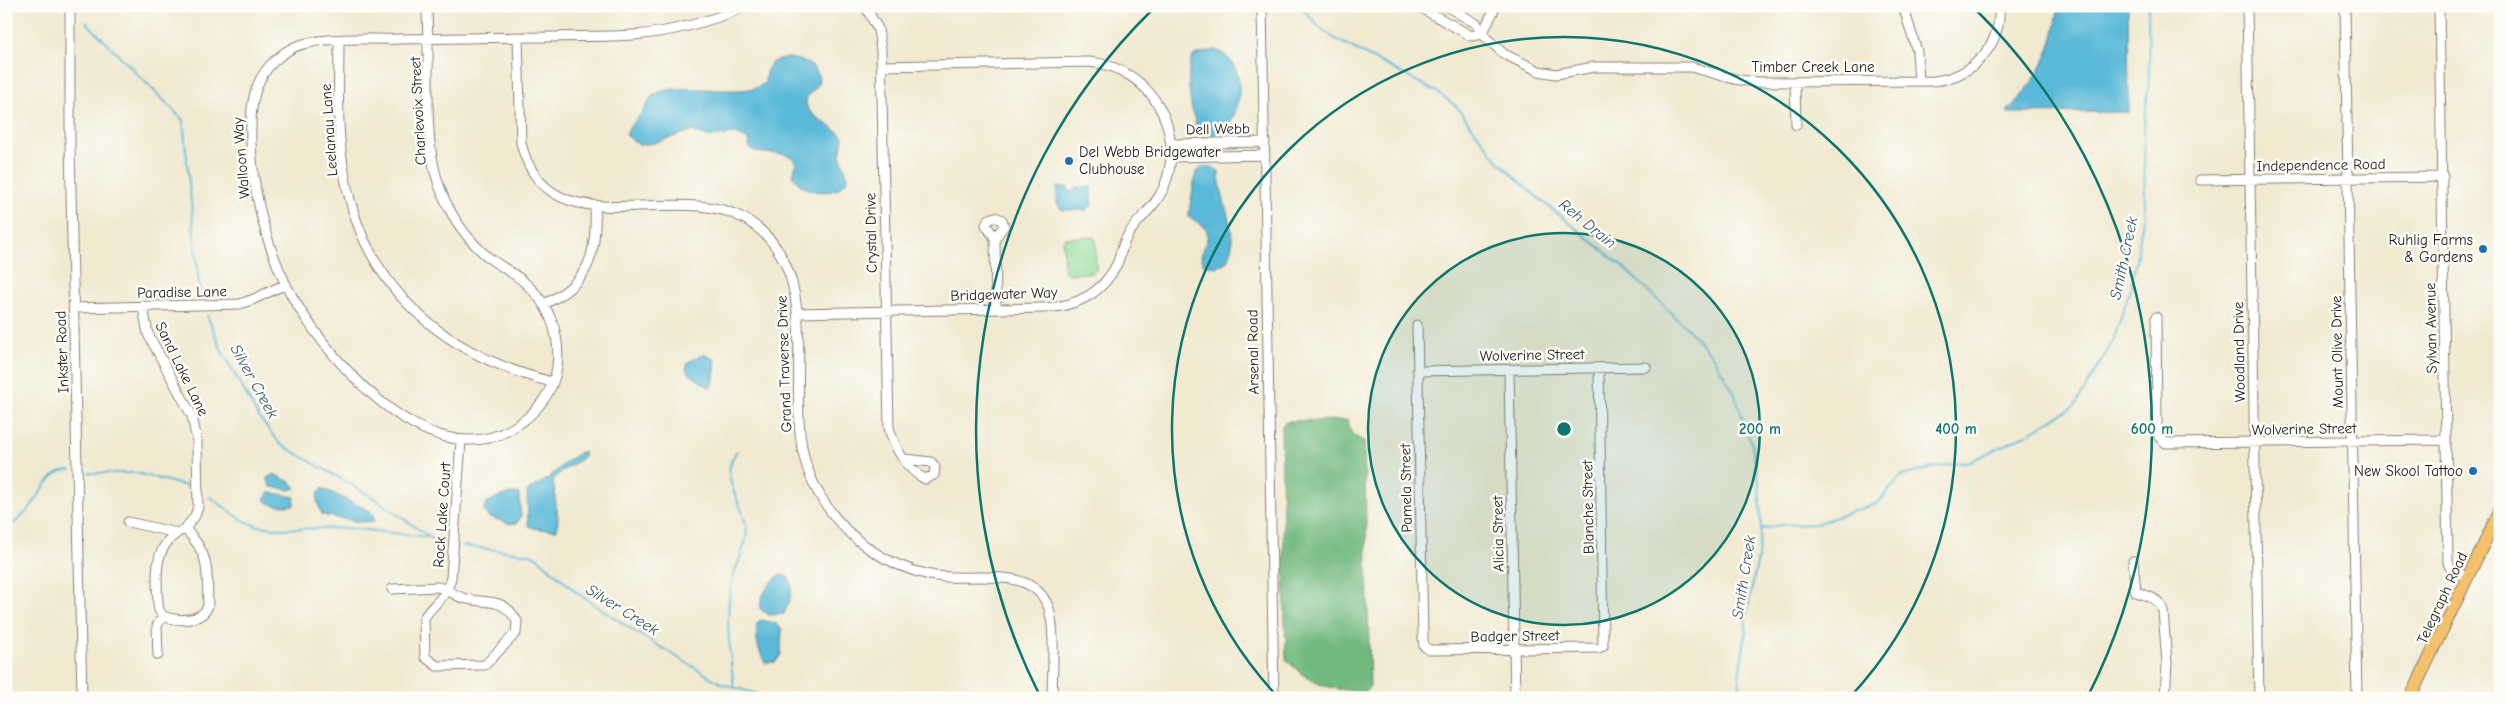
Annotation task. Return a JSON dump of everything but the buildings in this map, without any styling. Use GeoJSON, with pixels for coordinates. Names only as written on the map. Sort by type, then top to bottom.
{"type":"FeatureCollection","features":[{"type":"Feature","properties":{"kind":"main road","name":"Telegraph Road"},"geometry":{"type":"LineString","coordinates":[[2410,698],[2500,510]]}},
{"type":"Feature","properties":{"kind":"street","name":"Inkster Road"},"geometry":{"type":"LineString","coordinates":[[70,6],[70,145],[82,698]]}},
{"type":"Feature","properties":{"kind":"street","name":"Charlevoix Street"},"geometry":{"type":"LineString","coordinates":[[427,6],[430,143],[434,170],[441,192],[453,216],[472,242],[496,264],[522,280],[544,304],[554,326],[557,340],[556,367],[552,382],[538,408],[515,427],[496,437],[461,441]]}},
{"type":"Feature","properties":{"kind":"street","name":"Walloon Way"},"geometry":{"type":"LineString","coordinates":[[461,441],[446,439],[428,431],[398,413],[369,390],[349,372],[320,338],[286,284],[265,231],[256,190],[251,152],[252,100],[267,68],[286,52],[310,42],[649,33],[701,23],[747,6]]}},
{"type":"Feature","properties":{"kind":"street","name":"Crystal Drive"},"geometry":{"type":"LineString","coordinates":[[865,6],[878,29],[882,66],[889,427],[897,450],[905,459]]}},
{"type":"Feature","properties":{"kind":"street","name":"Arsenal Road"},"geometry":{"type":"LineString","coordinates":[[1262,6],[1274,698]]}},
{"type":"Feature","properties":{"kind":"street","name":"Timber Creek Lane"},"geometry":{"type":"LineString","coordinates":[[1446,6],[1476,24],[1482,34],[1514,60],[1531,68],[1547,72],[1566,73],[1594,67],[1691,67],[1746,81],[1795,82],[1949,79],[1973,66],[1986,53],[1994,38],[1999,21],[1999,6]]}},
{"type":"Feature","properties":{"kind":"street"},"geometry":{"type":"LineString","coordinates":[[1420,7],[1471,36],[1482,34],[1496,6]]}},
{"type":"Feature","properties":{"kind":"street"},"geometry":{"type":"LineString","coordinates":[[1903,6],[1917,51],[1919,81]]}},
{"type":"Feature","properties":{"kind":"street","name":"Woodland Drive"},"geometry":{"type":"LineString","coordinates":[[2247,6],[2259,698]]}},
{"type":"Feature","properties":{"kind":"street","name":"Mount Olive Drive"},"geometry":{"type":"LineString","coordinates":[[2345,6],[2357,698]]}},
{"type":"Feature","properties":{"kind":"street","name":"Sylvan Avenue"},"geometry":{"type":"LineString","coordinates":[[2439,6],[2448,563],[2451,569],[2468,578]]}},
{"type":"Feature","properties":{"kind":"street","name":"Grand Traverse Drive"},"geometry":{"type":"LineString","coordinates":[[518,37],[520,144],[526,162],[542,185],[570,202],[595,206],[701,204],[719,208],[742,217],[767,236],[786,262],[794,285],[797,313],[800,440],[809,474],[825,504],[842,526],[857,540],[883,558],[901,566],[929,575],[951,578],[1014,578],[1025,581],[1035,588],[1046,601],[1051,616],[1052,698]]}},
{"type":"Feature","properties":{"kind":"street","name":"Leelanau Lane"},"geometry":{"type":"LineString","coordinates":[[339,41],[340,137],[345,178],[356,219],[376,261],[397,291],[415,311],[450,340],[498,366],[552,382]]}},
{"type":"Feature","properties":{"kind":"street","name":"Bridgewater Way"},"geometry":{"type":"LineString","coordinates":[[797,313],[1058,308],[1079,302],[1101,286],[1117,264],[1128,235],[1161,194],[1172,156],[1172,144],[1165,116],[1150,93],[1128,75],[1105,65],[1088,62],[882,66]]}},
{"type":"Feature","properties":{"kind":"street"},"geometry":{"type":"LineString","coordinates":[[1795,82],[1796,126]]}},
{"type":"Feature","properties":{"kind":"street","name":"Dell Webb"},"geometry":{"type":"LineString","coordinates":[[1172,144],[1265,142]]}},
{"type":"Feature","properties":{"kind":"street","name":"Dell Webb"},"geometry":{"type":"LineString","coordinates":[[1172,156],[1265,155]]}},
{"type":"Feature","properties":{"kind":"street","name":"Independence Road"},"geometry":{"type":"LineString","coordinates":[[2200,180],[2443,176]]}},
{"type":"Feature","properties":{"kind":"street"},"geometry":{"type":"LineString","coordinates":[[544,304],[564,293],[579,280],[586,270],[595,244],[595,206]]}},
{"type":"Feature","properties":{"kind":"street"},"geometry":{"type":"LineString","coordinates":[[995,238],[996,309]]}},
{"type":"Feature","properties":{"kind":"street","name":"Paradise Lane"},"geometry":{"type":"LineString","coordinates":[[74,308],[240,304],[286,284]]}},
{"type":"Feature","properties":{"kind":"street","name":"Sand Lake Lane"},"geometry":{"type":"LineString","coordinates":[[143,307],[148,334],[192,416],[196,429],[198,507],[195,516],[164,546],[158,560],[158,604],[159,610],[164,616]]}},
{"type":"Feature","properties":{"kind":"street","name":"Wolverine Street"},"geometry":{"type":"LineString","coordinates":[[2156,317],[2157,431],[2162,441],[2171,444],[2446,440]]}},
{"type":"Feature","properties":{"kind":"street","name":"Pamela Street"},"geometry":{"type":"LineString","coordinates":[[1418,325],[1423,639],[1427,650]]}},
{"type":"Feature","properties":{"kind":"street","name":"Wolverine Street"},"geometry":{"type":"LineString","coordinates":[[1418,371],[1646,367]]}},
{"type":"Feature","properties":{"kind":"street","name":"Blanche Street"},"geometry":{"type":"LineString","coordinates":[[1599,368],[1603,646]]}},
{"type":"Feature","properties":{"kind":"street","name":"Alicia Street"},"geometry":{"type":"LineString","coordinates":[[1509,370],[1514,698]]}},
{"type":"Feature","properties":{"kind":"street","name":"Rock Lake Court"},"geometry":{"type":"LineString","coordinates":[[392,589],[438,587],[448,590],[469,599],[497,602],[517,621],[516,633],[485,665],[442,667],[433,665],[426,660],[424,618],[448,590],[453,566],[461,441]]}},
{"type":"Feature","properties":{"kind":"street"},"geometry":{"type":"LineString","coordinates":[[128,522],[181,531],[206,558],[208,606],[204,613],[194,618],[174,619],[164,616],[157,626],[158,655]]}},
{"type":"Feature","properties":{"kind":"street"},"geometry":{"type":"LineString","coordinates":[[2133,561],[2136,592],[2156,600],[2161,605],[2163,611],[2166,663],[2165,698]]}},
{"type":"Feature","properties":{"kind":"street","name":"Badger Street"},"geometry":{"type":"LineString","coordinates":[[1427,650],[1514,650],[1599,648],[1603,646]]}},
{"type":"Feature","properties":{"kind":"green space"},"geometry":{"type":"Polygon","coordinates":[[[1093,237],[1096,240],[1096,270],[1093,273],[1068,274],[1064,271],[1063,241],[1065,238],[1093,237]]]}},
{"type":"Feature","properties":{"kind":"green space"},"geometry":{"type":"Polygon","coordinates":[[[1348,420],[1353,433],[1357,438],[1364,441],[1370,686],[1366,691],[1342,690],[1312,681],[1286,659],[1281,430],[1283,424],[1289,421],[1348,420]]]}},
{"type":"Feature","properties":{"kind":"water"},"geometry":{"type":"Polygon","coordinates":[[[2058,6],[2128,6],[2129,112],[2008,113],[2008,110],[2028,87],[2043,63],[2053,36],[2058,6]]]}},
{"type":"Feature","properties":{"kind":"water"},"geometry":{"type":"Polygon","coordinates":[[[1215,50],[1226,56],[1234,65],[1238,76],[1238,102],[1235,114],[1221,134],[1205,135],[1198,131],[1193,113],[1189,92],[1189,72],[1194,55],[1215,50]]]}},
{"type":"Feature","properties":{"kind":"water"},"geometry":{"type":"Polygon","coordinates":[[[786,58],[809,64],[817,72],[819,78],[818,85],[807,98],[806,104],[808,109],[843,137],[840,155],[848,177],[838,189],[821,192],[804,187],[793,176],[796,163],[792,158],[787,155],[755,151],[749,147],[748,139],[735,134],[712,137],[692,131],[654,143],[639,145],[626,135],[630,126],[644,111],[655,94],[665,90],[679,89],[746,90],[758,87],[765,82],[766,72],[772,62],[786,58]]]}},
{"type":"Feature","properties":{"kind":"water"},"geometry":{"type":"Polygon","coordinates":[[[1203,167],[1212,167],[1219,171],[1222,194],[1231,229],[1231,251],[1228,261],[1216,267],[1204,265],[1201,256],[1207,240],[1207,230],[1201,224],[1188,217],[1196,172],[1203,167]]]}},
{"type":"Feature","properties":{"kind":"water"},"geometry":{"type":"Polygon","coordinates":[[[1057,187],[1068,187],[1069,191],[1075,191],[1076,187],[1092,187],[1092,205],[1086,210],[1062,210],[1057,204],[1057,187]]]}},
{"type":"Feature","properties":{"kind":"water"},"geometry":{"type":"Polygon","coordinates":[[[704,354],[716,360],[714,381],[710,388],[691,375],[686,369],[688,362],[704,354]]]}},
{"type":"Feature","properties":{"kind":"water"},"geometry":{"type":"Polygon","coordinates":[[[583,451],[585,455],[553,480],[558,518],[557,530],[538,529],[528,526],[527,491],[547,479],[568,460],[583,451]]]}},
{"type":"Feature","properties":{"kind":"water"},"geometry":{"type":"Polygon","coordinates":[[[274,474],[292,483],[296,488],[290,490],[271,487],[267,478],[274,474]]]}},
{"type":"Feature","properties":{"kind":"water"},"geometry":{"type":"Polygon","coordinates":[[[322,488],[370,511],[373,514],[374,521],[360,522],[322,515],[317,501],[318,492],[322,488]]]}},
{"type":"Feature","properties":{"kind":"water"},"geometry":{"type":"Polygon","coordinates":[[[269,492],[295,497],[294,505],[278,506],[267,502],[264,500],[269,492]]]}},
{"type":"Feature","properties":{"kind":"water"},"geometry":{"type":"Polygon","coordinates":[[[519,494],[521,517],[517,523],[510,524],[487,516],[484,510],[486,503],[500,496],[519,494]]]}},
{"type":"Feature","properties":{"kind":"water"},"geometry":{"type":"Polygon","coordinates":[[[781,575],[788,577],[790,582],[792,591],[790,600],[784,614],[769,615],[760,609],[761,599],[773,580],[781,575]]]}},
{"type":"Feature","properties":{"kind":"water"},"geometry":{"type":"Polygon","coordinates":[[[761,620],[775,623],[782,629],[781,654],[776,662],[765,663],[761,653],[756,629],[757,623],[761,620]]]}},
{"type":"Feature","properties":{"kind":"waterway","name":"Reh Drain"},"geometry":{"type":"LineString","coordinates":[[1300,6],[1319,27],[1334,38],[1437,92],[1456,106],[1498,161],[1531,192],[1621,265],[1688,329],[1713,357],[1734,392],[1752,445],[1759,482],[1761,529],[1758,558],[1746,617],[1746,633],[1739,676],[1741,698]]}},
{"type":"Feature","properties":{"kind":"waterway","name":"Smith Creek"},"geometry":{"type":"LineString","coordinates":[[1762,529],[1780,525],[1816,524],[1878,503],[1901,476],[1971,461],[2028,434],[2075,406],[2113,341],[2132,284],[2145,208],[2144,128],[2149,79],[2148,6]]}},
{"type":"Feature","properties":{"kind":"waterway","name":"Silver Creek"},"geometry":{"type":"LineString","coordinates":[[86,22],[183,120],[200,295]]}},
{"type":"Feature","properties":{"kind":"waterway","name":"Silver Creek"},"geometry":{"type":"LineString","coordinates":[[207,315],[222,351],[258,416],[280,444],[371,496],[431,538],[445,544]]}},
{"type":"Feature","properties":{"kind":"waterway"},"geometry":{"type":"LineString","coordinates":[[734,688],[729,637],[729,598],[747,531],[742,510],[730,481],[731,461],[737,451]]}},
{"type":"Feature","properties":{"kind":"waterway"},"geometry":{"type":"LineString","coordinates":[[6,530],[29,509],[52,477],[58,473],[71,470]]}},
{"type":"Feature","properties":{"kind":"waterway"},"geometry":{"type":"LineString","coordinates":[[89,473],[136,473],[187,486]]}},
{"type":"Feature","properties":{"kind":"waterway"},"geometry":{"type":"LineString","coordinates":[[210,497],[241,519],[257,526],[283,529],[348,528],[429,537]]}},
{"type":"Feature","properties":{"kind":"waterway","name":"Silver Creek"},"geometry":{"type":"LineString","coordinates":[[463,546],[530,554],[538,558],[576,592],[634,631],[722,684],[772,698]]}},
{"type":"Feature","properties":{"kind":"place","name":"Del Webb Bridgewater Clubhouse"},"geometry":{"type":"Point","coordinates":[1069,161]}},
{"type":"Feature","properties":{"kind":"place","name":"Ruhlig Farms & Gardens"},"geometry":{"type":"Point","coordinates":[2483,249]}},
{"type":"Feature","properties":{"kind":"place","name":"New Skool Tattoo"},"geometry":{"type":"Point","coordinates":[2473,471]}}]}
